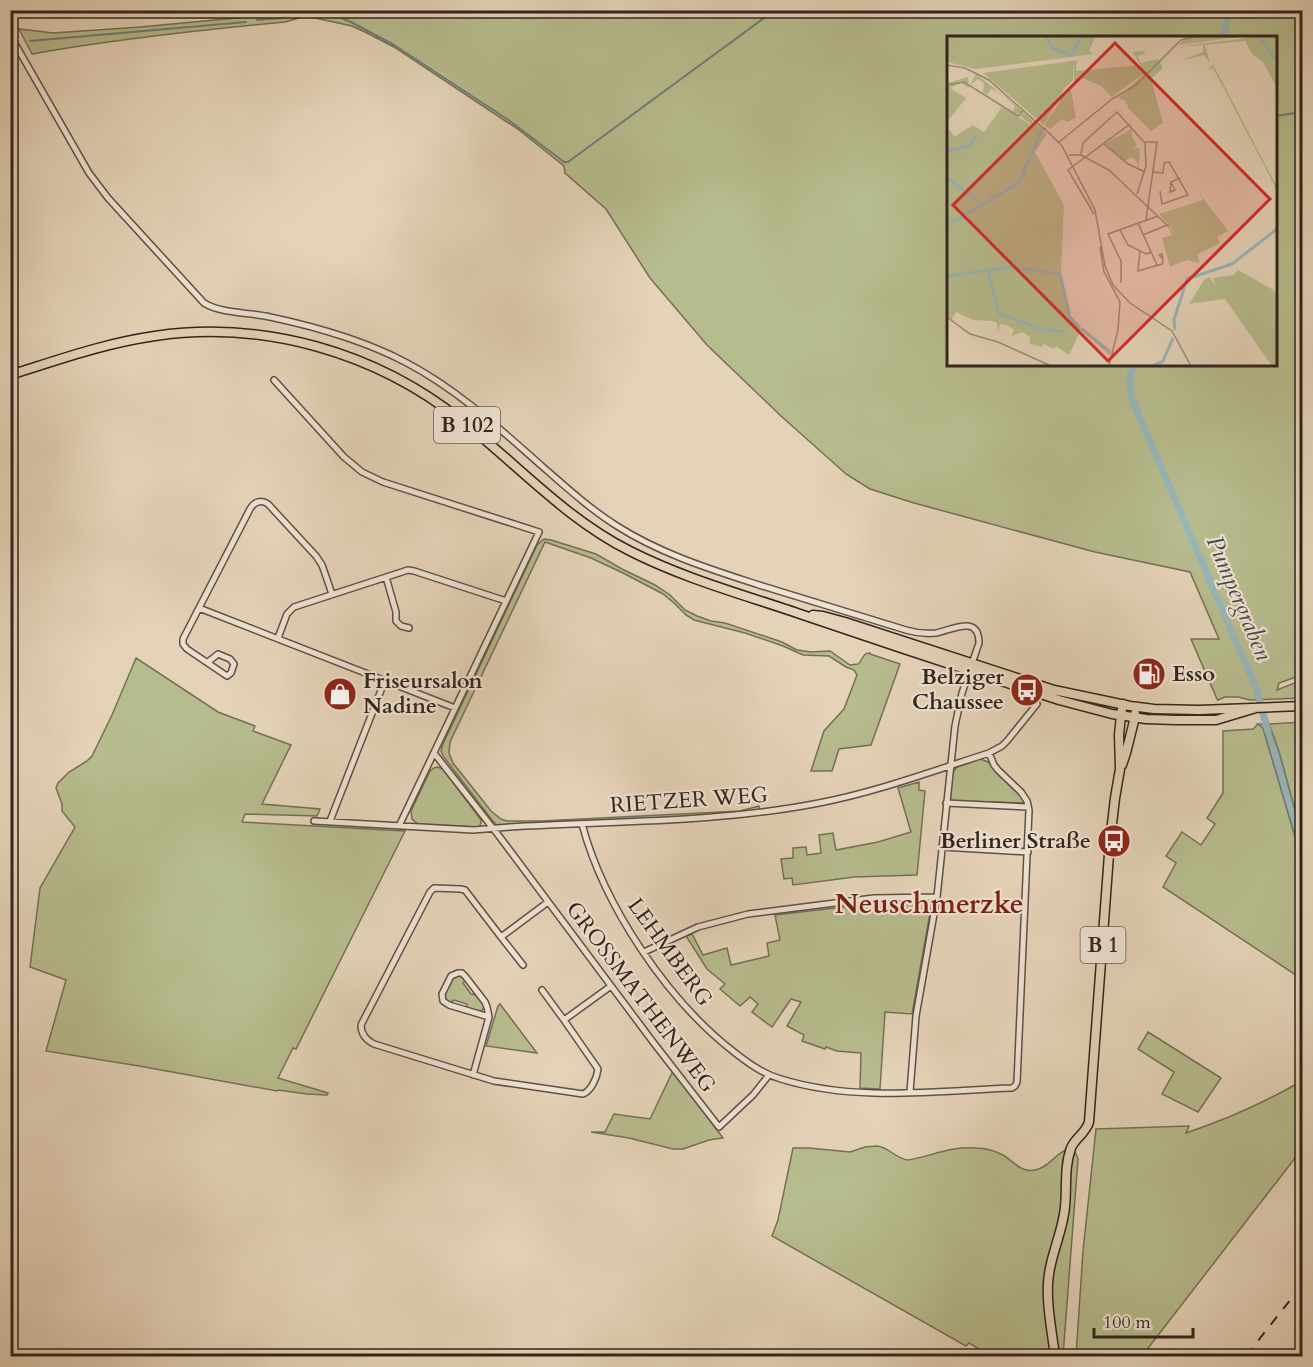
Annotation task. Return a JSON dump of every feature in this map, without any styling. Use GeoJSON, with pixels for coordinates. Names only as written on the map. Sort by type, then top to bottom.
{"type":"FeatureCollection","features":[{"type":"Feature","properties":{"kind":"main road","name":"B 102"},"geometry":{"type":"LineString","coordinates":[[10,375],[114,344],[176,333],[255,334],[289,339],[319,347],[373,366],[424,394],[463,422],[583,522],[627,550],[671,571],[971,667],[1054,690],[1127,705]]}},
{"type":"Feature","properties":{"kind":"main road","name":"B 102"},"geometry":{"type":"LineString","coordinates":[[971,667],[1070,704],[1135,717]]}},
{"type":"Feature","properties":{"kind":"main road"},"geometry":{"type":"LineString","coordinates":[[1127,705],[1135,717],[1176,720],[1216,720],[1256,708]]}},
{"type":"Feature","properties":{"kind":"main road"},"geometry":{"type":"LineString","coordinates":[[1127,705],[1177,710],[1302,706]]}},
{"type":"Feature","properties":{"kind":"main road","name":"B 1"},"geometry":{"type":"LineString","coordinates":[[1120,769],[1121,715],[1127,705]]}},
{"type":"Feature","properties":{"kind":"main road","name":"B 1"},"geometry":{"type":"LineString","coordinates":[[1055,1356],[1048,1277],[1065,1208],[1066,1171],[1070,1154],[1075,1140],[1087,1129],[1089,1122],[1110,840],[1120,769],[1135,717]]}},
{"type":"Feature","properties":{"kind":"street"},"geometry":{"type":"LineString","coordinates":[[10,35],[89,173],[108,198],[209,306],[267,316],[335,334],[364,343],[406,363],[475,407],[593,510],[635,537],[666,552],[716,571],[906,630],[933,633],[965,625],[972,627],[979,638],[958,709],[953,739],[937,897],[918,1001],[910,1092]]}},
{"type":"Feature","properties":{"kind":"street"},"geometry":{"type":"LineString","coordinates":[[274,380],[344,457],[368,476],[539,532],[399,826]]}},
{"type":"Feature","properties":{"kind":"street"},"geometry":{"type":"LineString","coordinates":[[208,662],[218,654],[230,659],[234,664],[229,676],[185,647],[183,642],[250,509],[256,503],[261,501],[270,506],[320,562],[332,594]]}},
{"type":"Feature","properties":{"kind":"street"},"geometry":{"type":"LineString","coordinates":[[278,638],[291,609],[408,570],[414,570],[506,601]]}},
{"type":"Feature","properties":{"kind":"street"},"geometry":{"type":"LineString","coordinates":[[386,577],[396,612],[396,621],[401,626],[409,628]]}},
{"type":"Feature","properties":{"kind":"street"},"geometry":{"type":"LineString","coordinates":[[199,608],[455,708]]}},
{"type":"Feature","properties":{"kind":"street"},"geometry":{"type":"LineString","coordinates":[[330,821],[385,680]]}},
{"type":"Feature","properties":{"kind":"street","name":"RIETZER WEG"},"geometry":{"type":"LineString","coordinates":[[314,820],[346,824],[472,830],[726,817],[792,808],[859,794],[989,753],[1007,741],[1037,704]]}},
{"type":"Feature","properties":{"kind":"street","name":"GROSSMATHENWEG"},"geometry":{"type":"LineString","coordinates":[[434,753],[719,1127],[753,1095],[769,1075]]}},
{"type":"Feature","properties":{"kind":"street"},"geometry":{"type":"LineString","coordinates":[[942,847],[1028,852],[1030,814],[1028,807],[1022,792],[998,770],[989,753]]}},
{"type":"Feature","properties":{"kind":"street"},"geometry":{"type":"LineString","coordinates":[[946,802],[1028,807]]}},
{"type":"Feature","properties":{"kind":"street","name":"LEHMBERG"},"geometry":{"type":"LineString","coordinates":[[582,824],[604,884],[628,927],[674,994],[702,1024],[744,1059],[769,1075],[831,1090],[871,1093],[1012,1088],[1015,1086],[1028,852]]}},
{"type":"Feature","properties":{"kind":"street"},"geometry":{"type":"LineString","coordinates":[[523,965],[465,890],[434,888],[361,1025],[362,1033],[374,1044],[473,1075],[503,1083],[585,1094],[597,1075],[598,1069],[542,990]]}},
{"type":"Feature","properties":{"kind":"street"},"geometry":{"type":"LineString","coordinates":[[644,952],[692,929],[748,914],[874,898],[937,897]]}},
{"type":"Feature","properties":{"kind":"street"},"geometry":{"type":"LineString","coordinates":[[501,937],[548,902]]}},
{"type":"Feature","properties":{"kind":"street"},"geometry":{"type":"LineString","coordinates":[[473,1075],[489,1017],[485,1002],[465,976],[462,974],[451,976],[442,994],[443,1001],[449,1005],[489,1017]]}},
{"type":"Feature","properties":{"kind":"street"},"geometry":{"type":"LineString","coordinates":[[564,1020],[611,986]]}},
{"type":"Feature","properties":{"kind":"green space"},"geometry":{"type":"Polygon","coordinates":[[[245,11],[1302,11],[1302,675],[1279,683],[1277,690],[1302,680],[1302,698],[1250,700],[1225,697],[1217,699],[1191,639],[1219,639],[1190,572],[1095,552],[914,503],[870,489],[846,474],[707,345],[650,278],[606,209],[565,173],[564,166],[519,130],[394,47],[352,26],[306,16],[285,22],[158,35],[32,54],[19,29],[53,33],[247,17],[245,11]]]}},
{"type":"Feature","properties":{"kind":"green space"},"geometry":{"type":"Polygon","coordinates":[[[544,539],[596,554],[655,585],[670,595],[685,610],[711,621],[725,623],[782,642],[797,650],[830,651],[850,665],[858,664],[868,653],[900,664],[871,745],[839,749],[832,771],[811,771],[824,731],[844,709],[857,675],[854,670],[829,656],[803,655],[745,633],[694,620],[663,594],[623,573],[591,558],[545,542],[450,742],[449,753],[453,763],[491,811],[507,821],[541,821],[740,811],[759,806],[759,810],[664,818],[497,825],[441,751],[537,545],[544,539]]]}},
{"type":"Feature","properties":{"kind":"green space"},"geometry":{"type":"Polygon","coordinates":[[[136,658],[218,712],[255,726],[253,731],[291,745],[262,804],[320,809],[317,816],[245,814],[242,822],[405,831],[296,1049],[293,1048],[278,1078],[328,1093],[327,1095],[277,1091],[46,1051],[66,980],[30,967],[40,888],[75,827],[62,811],[56,788],[69,772],[92,756],[136,658]]]}},
{"type":"Feature","properties":{"kind":"green space"},"geometry":{"type":"Polygon","coordinates":[[[1302,722],[1302,836],[1269,724],[1302,722]]]}},
{"type":"Feature","properties":{"kind":"green space"},"geometry":{"type":"Polygon","coordinates":[[[1258,724],[1263,728],[1302,860],[1302,979],[1163,887],[1176,863],[1166,856],[1182,832],[1201,845],[1215,824],[1207,818],[1223,793],[1223,731],[1253,729],[1258,724]]]}},
{"type":"Feature","properties":{"kind":"green space"},"geometry":{"type":"Polygon","coordinates":[[[980,759],[988,762],[1025,802],[949,801],[952,773],[957,767],[980,759]]]}},
{"type":"Feature","properties":{"kind":"green space"},"geometry":{"type":"Polygon","coordinates":[[[437,767],[443,769],[481,820],[479,827],[418,824],[412,819],[411,811],[430,771],[437,767]]]}},
{"type":"Feature","properties":{"kind":"green space"},"geometry":{"type":"Polygon","coordinates":[[[919,782],[919,790],[925,791],[917,875],[854,877],[793,885],[792,878],[784,879],[781,859],[793,858],[793,848],[806,847],[807,855],[821,853],[819,835],[833,833],[836,850],[878,842],[911,832],[898,788],[919,782]]]}},
{"type":"Feature","properties":{"kind":"green space"},"geometry":{"type":"Polygon","coordinates":[[[886,902],[932,902],[912,1014],[885,1012],[880,1089],[860,1088],[861,1053],[837,1051],[826,1047],[825,1049],[802,1041],[804,1035],[787,1026],[801,1002],[791,999],[772,1027],[752,1012],[758,1004],[750,997],[740,1006],[720,989],[725,984],[707,969],[686,936],[692,934],[703,955],[727,948],[731,965],[769,956],[767,943],[780,940],[775,915],[886,902]]]}},
{"type":"Feature","properties":{"kind":"green space"},"geometry":{"type":"Polygon","coordinates":[[[457,976],[466,980],[463,983],[471,994],[476,995],[484,1005],[481,1011],[466,1008],[467,1004],[454,1000],[449,1003],[446,1000],[445,993],[448,986],[457,976]]]}},
{"type":"Feature","properties":{"kind":"green space"},"geometry":{"type":"Polygon","coordinates":[[[500,1004],[537,1053],[486,1046],[500,1004]]]}},
{"type":"Feature","properties":{"kind":"green space"},"geometry":{"type":"Polygon","coordinates":[[[1148,1032],[1221,1078],[1198,1112],[1162,1094],[1174,1072],[1138,1049],[1148,1032]]]}},
{"type":"Feature","properties":{"kind":"green space"},"geometry":{"type":"Polygon","coordinates":[[[673,1071],[723,1138],[683,1149],[673,1149],[629,1138],[591,1132],[605,1132],[614,1114],[650,1119],[673,1071]]]}},
{"type":"Feature","properties":{"kind":"green space"},"geometry":{"type":"Polygon","coordinates":[[[1302,1081],[1302,1149],[1142,1356],[1076,1356],[1083,1251],[1096,1129],[1189,1126],[1186,1133],[1246,1110],[1302,1081]]]}},
{"type":"Feature","properties":{"kind":"green space"},"geometry":{"type":"Polygon","coordinates":[[[877,1146],[908,1160],[958,1148],[990,1150],[1007,1157],[1026,1170],[1035,1170],[1045,1166],[1070,1148],[1075,1152],[1078,1159],[1063,1356],[991,1356],[969,1343],[966,1346],[772,1236],[778,1220],[793,1148],[850,1152],[877,1146]]]}},
{"type":"Feature","properties":{"kind":"water"},"geometry":{"type":"Polygon","coordinates":[[[1258,724],[1269,724],[1279,752],[1302,836],[1302,860],[1263,728],[1258,724]]]}},
{"type":"Feature","properties":{"kind":"waterway"},"geometry":{"type":"LineString","coordinates":[[257,20],[282,18],[302,10]]}},
{"type":"Feature","properties":{"kind":"waterway"},"geometry":{"type":"LineString","coordinates":[[322,10],[351,22],[394,45],[507,119],[564,162],[568,162],[775,10]]}},
{"type":"Feature","properties":{"kind":"waterway","name":"Pumpergraben"},"geometry":{"type":"LineString","coordinates":[[1223,36],[1229,10]]}},
{"type":"Feature","properties":{"kind":"waterway"},"geometry":{"type":"LineString","coordinates":[[30,41],[246,22]]}},
{"type":"Feature","properties":{"kind":"waterway"},"geometry":{"type":"LineString","coordinates":[[1277,116],[1302,112]]}},
{"type":"Feature","properties":{"kind":"waterway","name":"Pumpergraben"},"geometry":{"type":"LineString","coordinates":[[1133,366],[1130,375],[1131,397],[1256,688],[1268,731]]}},
{"type":"Feature","properties":{"kind":"waterway"},"geometry":{"type":"LineString","coordinates":[[10,676],[12,678],[10,694]]}},
{"type":"Feature","properties":{"kind":"railway"},"geometry":{"type":"LineString","coordinates":[[1246,1356],[1302,1285]]}},
{"type":"Feature","properties":{"kind":"place","name":"Esso"},"geometry":{"type":"Point","coordinates":[1149,674]}},
{"type":"Feature","properties":{"kind":"place","name":"Belziger Chaussee"},"geometry":{"type":"Point","coordinates":[1027,690]}},
{"type":"Feature","properties":{"kind":"place","name":"Friseursalon Nadine"},"geometry":{"type":"Point","coordinates":[340,694]}},
{"type":"Feature","properties":{"kind":"place","name":"Berliner Straße"},"geometry":{"type":"Point","coordinates":[1114,841]}},
{"type":"Feature","properties":{"kind":"district","name":"Neuschmerzke"},"geometry":{"type":"Point","coordinates":[929,904]}}]}
